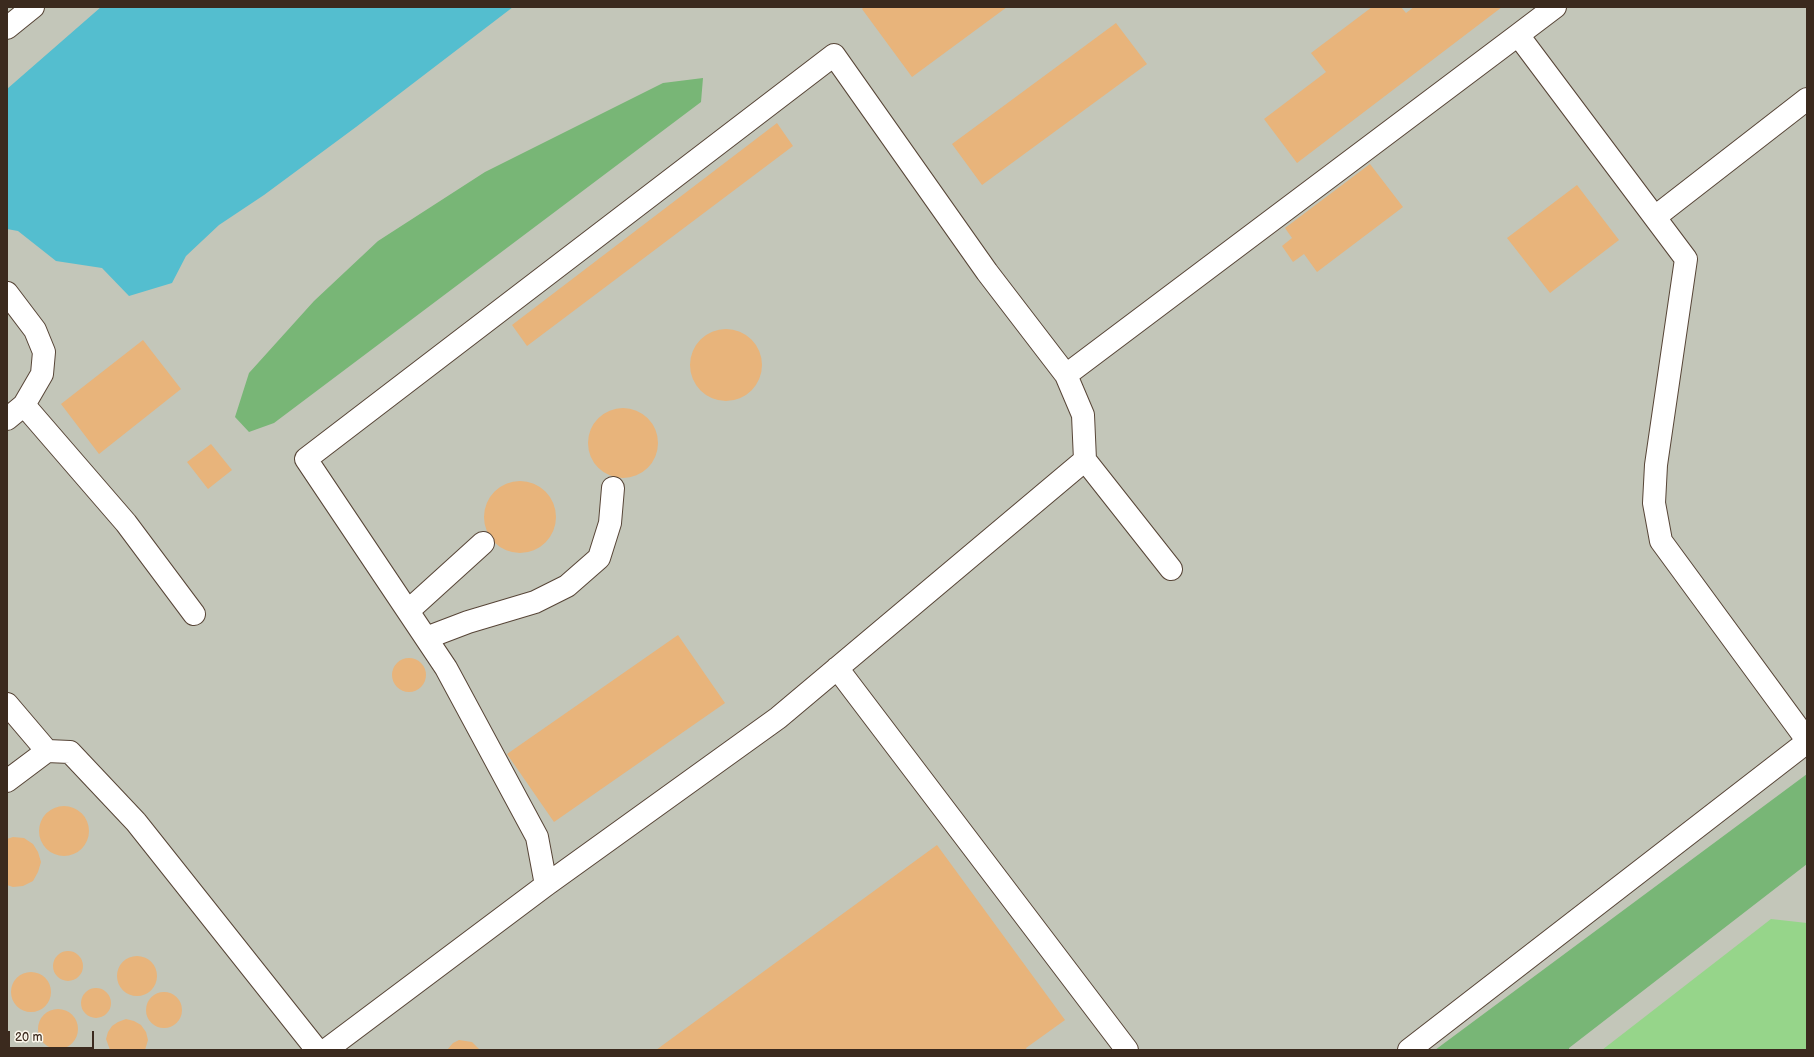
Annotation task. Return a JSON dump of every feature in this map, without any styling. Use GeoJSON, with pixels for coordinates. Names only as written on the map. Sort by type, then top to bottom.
{"type":"FeatureCollection","features":[{"type":"Feature","properties":{"kind":"lane"},"geometry":{"type":"LineString","coordinates":[[7,28],[33,7]]}},
{"type":"Feature","properties":{"kind":"lane"},"geometry":{"type":"LineString","coordinates":[[1066,375],[1555,7]]}},
{"type":"Feature","properties":{"kind":"lane"},"geometry":{"type":"LineString","coordinates":[[1409,1050],[1807,741],[1661,541],[1654,503],[1656,465],[1686,260],[1655,216],[1518,35]]}},
{"type":"Feature","properties":{"kind":"lane"},"geometry":{"type":"LineString","coordinates":[[546,885],[537,837],[446,668],[306,459],[834,55],[987,272],[1066,375],[1083,415],[1084,460],[1171,569]]}},
{"type":"Feature","properties":{"kind":"lane"},"geometry":{"type":"LineString","coordinates":[[1655,216],[1807,99]]}},
{"type":"Feature","properties":{"kind":"lane"},"geometry":{"type":"LineString","coordinates":[[7,293],[34,330],[44,352],[42,374],[24,405],[7,419]]}},
{"type":"Feature","properties":{"kind":"lane"},"geometry":{"type":"LineString","coordinates":[[24,405],[126,523],[194,614]]}},
{"type":"Feature","properties":{"kind":"lane"},"geometry":{"type":"LineString","coordinates":[[326,1050],[546,885],[778,718],[1084,460]]}},
{"type":"Feature","properties":{"kind":"lane"},"geometry":{"type":"LineString","coordinates":[[426,638],[468,622],[534,602],[567,586],[599,558],[610,523],[613,488]]}},
{"type":"Feature","properties":{"kind":"lane"},"geometry":{"type":"LineString","coordinates":[[408,611],[483,543]]}},
{"type":"Feature","properties":{"kind":"lane"},"geometry":{"type":"LineString","coordinates":[[837,668],[1127,1050]]}},
{"type":"Feature","properties":{"kind":"lane"},"geometry":{"type":"LineString","coordinates":[[7,704],[47,751]]}},
{"type":"Feature","properties":{"kind":"lane"},"geometry":{"type":"LineString","coordinates":[[7,781],[47,751],[70,752],[136,822],[317,1050]]}},
{"type":"Feature","properties":{"kind":"shaded area"},"geometry":{"type":"Polygon","coordinates":[[[7,7],[1807,7],[1807,1050],[7,1050],[7,7]]]}},
{"type":"Feature","properties":{"kind":"green space"},"geometry":{"type":"Polygon","coordinates":[[[703,78],[701,102],[274,423],[249,432],[235,417],[249,373],[314,301],[378,241],[485,172],[663,83],[703,78]]]}},
{"type":"Feature","properties":{"kind":"green space"},"geometry":{"type":"Polygon","coordinates":[[[1807,774],[1807,864],[1569,1048],[1569,1050],[1435,1050],[1807,774]]]}},
{"type":"Feature","properties":{"kind":"green space"},"geometry":{"type":"Polygon","coordinates":[[[1771,919],[1807,923],[1807,1050],[1602,1050],[1771,919]]]}},
{"type":"Feature","properties":{"kind":"water"},"geometry":{"type":"Polygon","coordinates":[[[101,7],[513,7],[356,127],[264,195],[219,225],[186,256],[172,283],[129,296],[102,268],[56,261],[18,231],[7,229],[7,89],[101,7]]]}},
{"type":"Feature","properties":{"kind":"building"},"geometry":{"type":"Polygon","coordinates":[[[864,7],[1007,7],[912,77],[862,9],[864,7]]]}},
{"type":"Feature","properties":{"kind":"building"},"geometry":{"type":"Polygon","coordinates":[[[1372,7],[1401,7],[1406,13],[1414,7],[1502,7],[1297,163],[1264,119],[1326,72],[1311,53],[1372,7]]]}},
{"type":"Feature","properties":{"kind":"building"},"geometry":{"type":"Polygon","coordinates":[[[1116,23],[1147,64],[982,185],[952,144],[1116,23]]]}},
{"type":"Feature","properties":{"kind":"building"},"geometry":{"type":"Polygon","coordinates":[[[777,123],[793,146],[527,346],[512,325],[777,123]]]}},
{"type":"Feature","properties":{"kind":"building"},"geometry":{"type":"Polygon","coordinates":[[[1370,164],[1403,207],[1317,272],[1304,254],[1293,262],[1282,246],[1292,238],[1285,228],[1370,164]]]}},
{"type":"Feature","properties":{"kind":"building"},"geometry":{"type":"Polygon","coordinates":[[[1577,185],[1619,240],[1550,293],[1507,238],[1577,185]]]}},
{"type":"Feature","properties":{"kind":"building"},"geometry":{"type":"Polygon","coordinates":[[[726,329],[746,335],[756,345],[762,365],[756,385],[746,395],[726,401],[706,395],[696,385],[690,365],[696,345],[706,335],[726,329]]]}},
{"type":"Feature","properties":{"kind":"building"},"geometry":{"type":"Polygon","coordinates":[[[143,340],[181,389],[99,454],[61,404],[143,340]]]}},
{"type":"Feature","properties":{"kind":"building"},"geometry":{"type":"Polygon","coordinates":[[[616,408],[630,408],[643,413],[653,423],[658,436],[658,450],[653,463],[643,473],[630,478],[616,478],[603,473],[593,463],[588,450],[588,436],[593,423],[603,413],[616,408]]]}},
{"type":"Feature","properties":{"kind":"building"},"geometry":{"type":"Polygon","coordinates":[[[211,444],[232,470],[208,489],[187,462],[211,444]]]}},
{"type":"Feature","properties":{"kind":"building"},"geometry":{"type":"Polygon","coordinates":[[[520,481],[540,487],[550,497],[556,517],[550,537],[540,547],[520,553],[500,547],[490,537],[484,517],[490,497],[500,487],[520,481]]]}},
{"type":"Feature","properties":{"kind":"building"},"geometry":{"type":"Polygon","coordinates":[[[678,635],[725,703],[554,822],[507,754],[678,635]]]}},
{"type":"Feature","properties":{"kind":"building"},"geometry":{"type":"Polygon","coordinates":[[[406,658],[412,658],[421,663],[425,669],[425,681],[421,687],[412,692],[406,692],[397,687],[392,678],[392,672],[397,663],[406,658]]]}},
{"type":"Feature","properties":{"kind":"building"},"geometry":{"type":"Polygon","coordinates":[[[64,806],[74,808],[82,813],[87,821],[89,831],[87,841],[82,849],[74,854],[64,856],[54,854],[46,849],[41,841],[39,831],[41,821],[46,813],[54,808],[64,806]]]}},
{"type":"Feature","properties":{"kind":"building"},"geometry":{"type":"Polygon","coordinates":[[[13,837],[24,838],[33,844],[38,852],[41,862],[33,881],[23,886],[13,887],[7,885],[7,839],[13,837]]]}},
{"type":"Feature","properties":{"kind":"building"},"geometry":{"type":"Polygon","coordinates":[[[937,845],[1065,1020],[1026,1048],[1027,1050],[656,1050],[937,845]]]}},
{"type":"Feature","properties":{"kind":"building"},"geometry":{"type":"Polygon","coordinates":[[[68,951],[79,955],[83,966],[79,977],[68,981],[57,977],[53,966],[57,955],[68,951]]]}},
{"type":"Feature","properties":{"kind":"building"},"geometry":{"type":"Polygon","coordinates":[[[137,956],[151,962],[157,976],[151,990],[137,996],[123,990],[117,976],[123,962],[137,956]]]}},
{"type":"Feature","properties":{"kind":"building"},"geometry":{"type":"Polygon","coordinates":[[[35,972],[42,975],[48,981],[51,992],[50,1000],[42,1009],[35,1012],[27,1012],[20,1009],[12,1000],[11,988],[14,981],[23,973],[35,972]]]}},
{"type":"Feature","properties":{"kind":"building"},"geometry":{"type":"Polygon","coordinates":[[[96,988],[107,992],[111,1003],[107,1014],[96,1018],[85,1014],[81,1003],[85,992],[96,988]]]}},
{"type":"Feature","properties":{"kind":"building"},"geometry":{"type":"Polygon","coordinates":[[[168,992],[177,997],[181,1003],[181,1017],[177,1023],[168,1028],[160,1028],[151,1023],[147,1017],[146,1006],[151,997],[157,993],[168,992]]]}},
{"type":"Feature","properties":{"kind":"building"},"geometry":{"type":"Polygon","coordinates":[[[62,1009],[69,1012],[75,1018],[78,1029],[77,1037],[69,1046],[62,1049],[54,1049],[47,1046],[39,1037],[38,1025],[41,1018],[50,1010],[62,1009]]]}},
{"type":"Feature","properties":{"kind":"building"},"geometry":{"type":"Polygon","coordinates":[[[126,1019],[141,1025],[146,1032],[148,1040],[145,1050],[110,1050],[106,1039],[108,1032],[112,1026],[126,1019]]]}},
{"type":"Feature","properties":{"kind":"building"},"geometry":{"type":"Polygon","coordinates":[[[459,1040],[472,1042],[480,1050],[447,1050],[453,1043],[459,1040]]]}}]}
